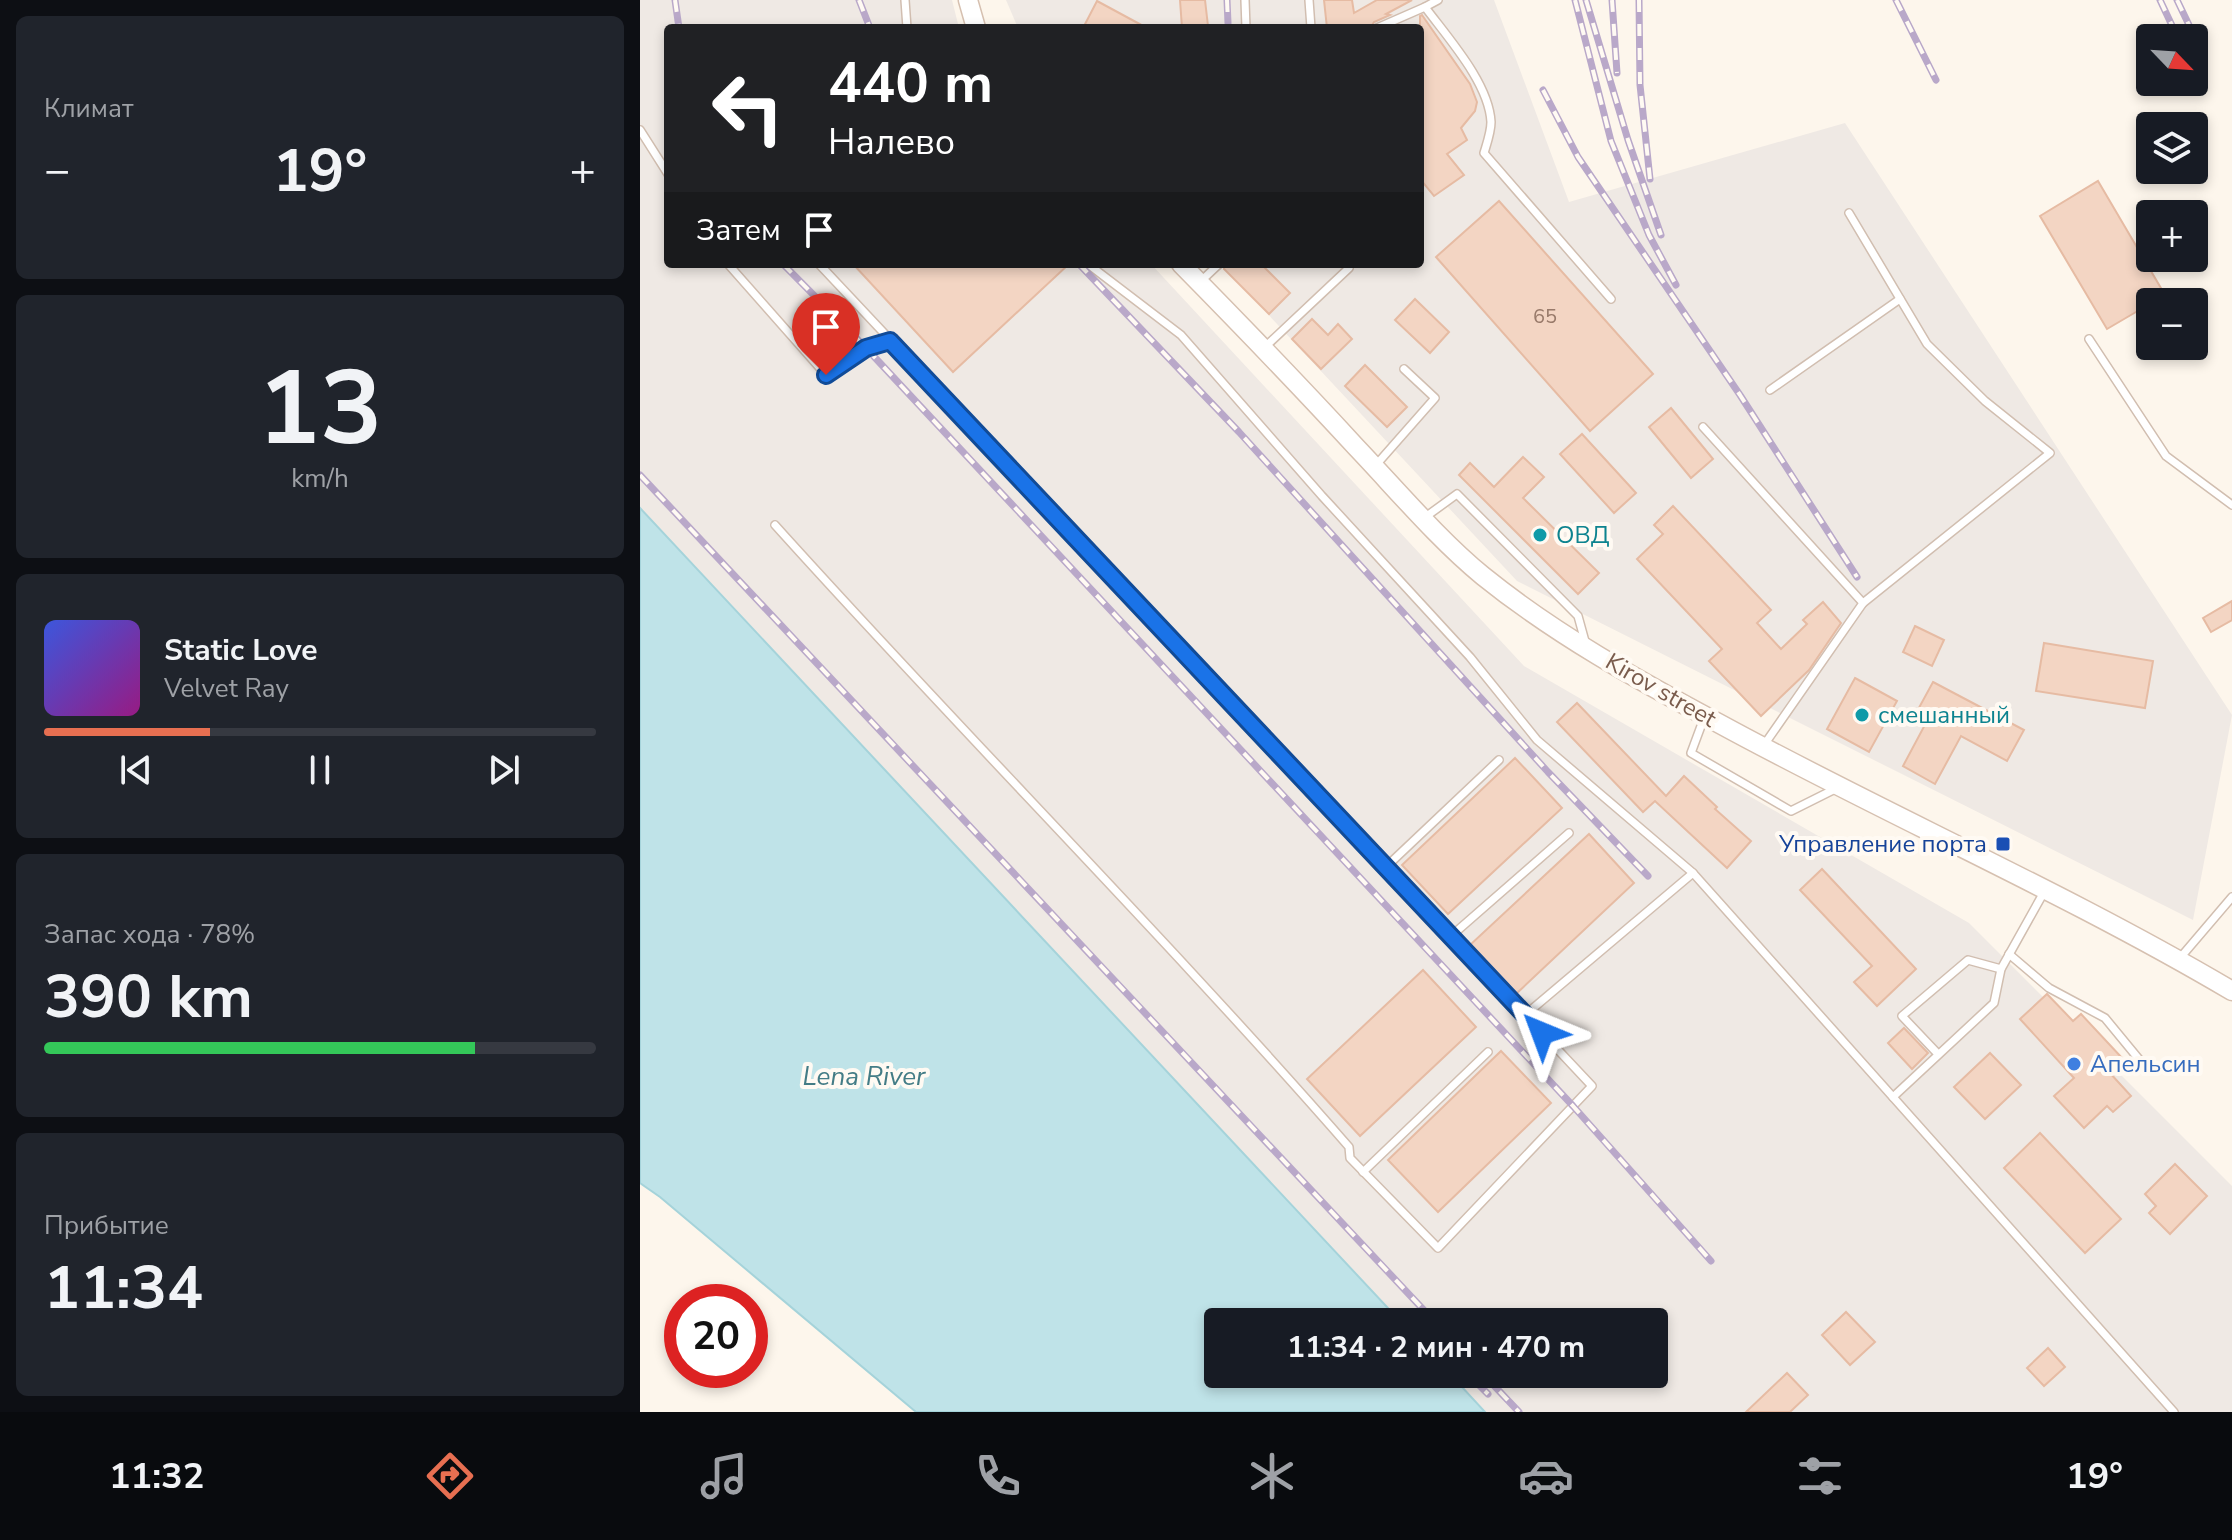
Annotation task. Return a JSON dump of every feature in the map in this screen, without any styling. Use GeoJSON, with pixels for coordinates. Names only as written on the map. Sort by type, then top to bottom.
{"type":"FeatureCollection","features":[{"type":"Feature","properties":{"kind":"main road"},"geometry":{"type":"LineString","coordinates":[[968,0],[975,24]]}},
{"type":"Feature","properties":{"kind":"main road","name":"Kirov street"},"geometry":{"type":"LineString","coordinates":[[1185,268],[1482,575],[1544,621],[1705,716],[2046,890],[2232,991]]}},
{"type":"Feature","properties":{"kind":"lane"},"geometry":{"type":"LineString","coordinates":[[905,0],[907,24]]}},
{"type":"Feature","properties":{"kind":"lane"},"geometry":{"type":"LineString","coordinates":[[1245,0],[1246,24]]}},
{"type":"Feature","properties":{"kind":"lane"},"geometry":{"type":"LineString","coordinates":[[1309,0],[1311,24]]}},
{"type":"Feature","properties":{"kind":"lane"},"geometry":{"type":"LineString","coordinates":[[1386,24],[1438,0]]}},
{"type":"Feature","properties":{"kind":"lane"},"geometry":{"type":"LineString","coordinates":[[1425,7],[1479,83],[1491,124],[1484,153],[1611,299]]}},
{"type":"Feature","properties":{"kind":"lane"},"geometry":{"type":"LineString","coordinates":[[640,130],[664,168]]}},
{"type":"Feature","properties":{"kind":"lane"},"geometry":{"type":"LineString","coordinates":[[1763,747],[1863,603],[2050,453],[1985,401],[1927,344],[1849,213]]}},
{"type":"Feature","properties":{"kind":"lane"},"geometry":{"type":"LineString","coordinates":[[732,268],[826,375],[866,348],[890,341]]}},
{"type":"Feature","properties":{"kind":"lane"},"geometry":{"type":"LineString","coordinates":[[775,525],[895,659],[1006,772],[1275,1063],[1349,1147],[1350,1158],[1438,1248],[1592,1086],[823,268]]}},
{"type":"Feature","properties":{"kind":"lane"},"geometry":{"type":"LineString","coordinates":[[1093,268],[1181,335],[1322,496],[1470,657],[1537,740],[1693,873],[2174,1412]]}},
{"type":"Feature","properties":{"kind":"lane"},"geometry":{"type":"LineString","coordinates":[[1199,283],[1215,268]]}},
{"type":"Feature","properties":{"kind":"lane"},"geometry":{"type":"LineString","coordinates":[[1264,348],[1349,268]]}},
{"type":"Feature","properties":{"kind":"lane"},"geometry":{"type":"LineString","coordinates":[[1770,390],[1900,299]]}},
{"type":"Feature","properties":{"kind":"lane"},"geometry":{"type":"LineString","coordinates":[[2089,339],[2166,456],[2232,505]]}},
{"type":"Feature","properties":{"kind":"lane"},"geometry":{"type":"LineString","coordinates":[[1375,466],[1435,398],[1404,369]]}},
{"type":"Feature","properties":{"kind":"lane"},"geometry":{"type":"LineString","coordinates":[[1703,427],[1863,603]]}},
{"type":"Feature","properties":{"kind":"lane"},"geometry":{"type":"LineString","coordinates":[[1424,518],[1457,494],[1578,616],[1588,648]]}},
{"type":"Feature","properties":{"kind":"lane"},"geometry":{"type":"LineString","coordinates":[[1705,716],[1691,753],[1791,811],[1840,787]]}},
{"type":"Feature","properties":{"kind":"lane"},"geometry":{"type":"LineString","coordinates":[[1387,866],[1499,760]]}},
{"type":"Feature","properties":{"kind":"lane"},"geometry":{"type":"LineString","coordinates":[[1450,937],[1569,833]]}},
{"type":"Feature","properties":{"kind":"lane"},"geometry":{"type":"LineString","coordinates":[[1525,1015],[1693,873]]}},
{"type":"Feature","properties":{"kind":"lane"},"geometry":{"type":"LineString","coordinates":[[1893,1097],[1994,1003],[2001,969],[2046,890]]}},
{"type":"Feature","properties":{"kind":"lane"},"geometry":{"type":"LineString","coordinates":[[2179,960],[2230,902]]}},
{"type":"Feature","properties":{"kind":"lane"},"geometry":{"type":"LineString","coordinates":[[2009,954],[2049,988],[2105,1018],[2147,1069]]}},
{"type":"Feature","properties":{"kind":"lane"},"geometry":{"type":"LineString","coordinates":[[1938,1054],[1902,1016],[1968,960],[2001,969]]}},
{"type":"Feature","properties":{"kind":"lane"},"geometry":{"type":"LineString","coordinates":[[1363,1172],[1488,1052]]}},
{"type":"Feature","properties":{"kind":"shaded area"},"geometry":{"type":"Polygon","coordinates":[[[640,0],[952,0],[958,24],[664,24],[664,268],[1155,268],[1524,666],[1969,923],[2232,1186],[2232,1412],[1485,1412],[1463,1388],[1668,1388],[1668,1308],[1388,1308],[640,508],[640,0]]]}},
{"type":"Feature","properties":{"kind":"shaded area"},"geometry":{"type":"Polygon","coordinates":[[[1006,0],[1494,0],[1569,202],[1845,123],[2232,715],[2193,920],[1517,581],[1225,268],[1424,268],[1424,24],[1016,24],[1006,0]]]}},
{"type":"Feature","properties":{"kind":"water","name":"Lena River"},"geometry":{"type":"Polygon","coordinates":[[[640,508],[1388,1308],[1204,1308],[1204,1388],[1463,1388],[1485,1412],[916,1412],[768,1288],[768,1284],[764,1284],[640,1183],[640,508]]]}},
{"type":"Feature","properties":{"kind":"building"},"geometry":{"type":"Polygon","coordinates":[[[1180,0],[1205,0],[1208,24],[1182,24],[1180,0]]]}},
{"type":"Feature","properties":{"kind":"building"},"geometry":{"type":"Polygon","coordinates":[[[1324,0],[1352,0],[1354,13],[1377,0],[1412,0],[1373,24],[1327,24],[1324,0]]]}},
{"type":"Feature","properties":{"kind":"building"},"geometry":{"type":"Polygon","coordinates":[[[1097,1],[1140,24],[1085,24],[1097,1]]]}},
{"type":"Feature","properties":{"kind":"building"},"geometry":{"type":"Polygon","coordinates":[[[1420,16],[1470,84],[1477,102],[1475,111],[1461,128],[1467,140],[1447,154],[1464,175],[1434,196],[1424,184],[1424,24],[1420,24],[1420,16]]]}},
{"type":"Feature","properties":{"kind":"building"},"geometry":{"type":"Polygon","coordinates":[[[2098,181],[2136,246],[2136,272],[2151,272],[2161,288],[2136,288],[2136,312],[2107,329],[2040,216],[2098,181]]]}},
{"type":"Feature","properties":{"kind":"building"},"geometry":{"type":"Polygon","coordinates":[[[1499,201],[1653,374],[1590,431],[1436,257],[1499,201]]]}},
{"type":"Feature","properties":{"kind":"building"},"geometry":{"type":"Polygon","coordinates":[[[857,268],[1065,268],[953,372],[857,268]]]}},
{"type":"Feature","properties":{"kind":"building"},"geometry":{"type":"Polygon","coordinates":[[[1265,268],[1290,293],[1269,314],[1224,269],[1265,268]]]}},
{"type":"Feature","properties":{"kind":"building"},"geometry":{"type":"Polygon","coordinates":[[[1415,299],[1449,332],[1430,353],[1395,320],[1415,299]]]}},
{"type":"Feature","properties":{"kind":"building"},"geometry":{"type":"Polygon","coordinates":[[[1312,319],[1328,335],[1338,324],[1352,339],[1321,369],[1292,339],[1312,319]]]}},
{"type":"Feature","properties":{"kind":"building"},"geometry":{"type":"Polygon","coordinates":[[[1365,365],[1407,407],[1387,427],[1345,386],[1365,365]]]}},
{"type":"Feature","properties":{"kind":"building"},"geometry":{"type":"Polygon","coordinates":[[[1671,408],[1713,459],[1691,478],[1649,427],[1671,408]]]}},
{"type":"Feature","properties":{"kind":"building"},"geometry":{"type":"Polygon","coordinates":[[[1582,434],[1636,493],[1614,513],[1560,454],[1582,434]]]}},
{"type":"Feature","properties":{"kind":"building","name":"ОВД"},"geometry":{"type":"Polygon","coordinates":[[[1523,457],[1544,477],[1523,498],[1599,573],[1578,594],[1459,475],[1470,463],[1494,487],[1523,457]]]}},
{"type":"Feature","properties":{"kind":"building"},"geometry":{"type":"Polygon","coordinates":[[[1673,506],[1771,610],[1757,623],[1781,649],[1807,624],[1803,620],[1823,602],[1841,623],[1809,670],[1761,716],[1709,661],[1722,649],[1637,559],[1663,534],[1654,525],[1673,506]]]}},
{"type":"Feature","properties":{"kind":"building"},"geometry":{"type":"Polygon","coordinates":[[[2232,601],[2232,620],[2211,632],[2203,618],[2232,601]]]}},
{"type":"Feature","properties":{"kind":"building"},"geometry":{"type":"Polygon","coordinates":[[[1915,626],[1944,640],[1932,666],[1903,652],[1915,626]]]}},
{"type":"Feature","properties":{"kind":"building"},"geometry":{"type":"Polygon","coordinates":[[[2044,643],[2153,661],[2145,708],[2036,691],[2044,643]]]}},
{"type":"Feature","properties":{"kind":"building","name":"смешанный"},"geometry":{"type":"Polygon","coordinates":[[[1855,678],[1897,701],[1869,752],[1827,729],[1855,678]]]}},
{"type":"Feature","properties":{"kind":"building"},"geometry":{"type":"Polygon","coordinates":[[[1933,682],[2024,730],[2007,761],[1961,736],[1935,784],[1903,766],[1927,721],[1915,715],[1933,682]]]}},
{"type":"Feature","properties":{"kind":"building"},"geometry":{"type":"Polygon","coordinates":[[[1577,703],[1666,796],[1684,776],[1751,841],[1727,868],[1655,801],[1643,812],[1557,722],[1577,703]]]}},
{"type":"Feature","properties":{"kind":"building"},"geometry":{"type":"Polygon","coordinates":[[[1515,758],[1562,808],[1448,914],[1402,865],[1515,758]]]}},
{"type":"Feature","properties":{"kind":"building"},"geometry":{"type":"Polygon","coordinates":[[[1589,834],[1634,883],[1516,994],[1470,945],[1589,834]]]}},
{"type":"Feature","properties":{"kind":"building"},"geometry":{"type":"Polygon","coordinates":[[[1822,869],[1916,969],[1877,1006],[1854,982],[1872,966],[1800,890],[1822,869]]]}},
{"type":"Feature","properties":{"kind":"building"},"geometry":{"type":"Polygon","coordinates":[[[1423,970],[1476,1027],[1360,1136],[1307,1079],[1423,970]]]}},
{"type":"Feature","properties":{"kind":"building"},"geometry":{"type":"Polygon","coordinates":[[[2047,994],[2073,1021],[2081,1014],[2123,1059],[2109,1072],[2131,1096],[2113,1112],[2107,1106],[2084,1128],[2054,1096],[2074,1078],[2020,1019],[2047,994]]]}},
{"type":"Feature","properties":{"kind":"building"},"geometry":{"type":"Polygon","coordinates":[[[1904,1028],[1928,1053],[1912,1069],[1888,1043],[1904,1028]]]}},
{"type":"Feature","properties":{"kind":"building"},"geometry":{"type":"Polygon","coordinates":[[[1501,1051],[1551,1103],[1438,1212],[1388,1160],[1501,1051]]]}},
{"type":"Feature","properties":{"kind":"building"},"geometry":{"type":"Polygon","coordinates":[[[1990,1053],[2021,1085],[1985,1119],[1954,1087],[1990,1053]]]}},
{"type":"Feature","properties":{"kind":"building"},"geometry":{"type":"Polygon","coordinates":[[[2040,1133],[2121,1219],[2085,1253],[2004,1168],[2040,1133]]]}},
{"type":"Feature","properties":{"kind":"building"},"geometry":{"type":"Polygon","coordinates":[[[2175,1164],[2207,1196],[2170,1234],[2149,1213],[2156,1206],[2145,1194],[2175,1164]]]}},
{"type":"Feature","properties":{"kind":"building"},"geometry":{"type":"Polygon","coordinates":[[[1846,1312],[1875,1342],[1850,1365],[1822,1335],[1846,1312]]]}},
{"type":"Feature","properties":{"kind":"building"},"geometry":{"type":"Polygon","coordinates":[[[2048,1348],[2065,1367],[2044,1386],[2027,1368],[2048,1348]]]}},
{"type":"Feature","properties":{"kind":"building"},"geometry":{"type":"Polygon","coordinates":[[[1787,1373],[1808,1395],[1790,1412],[1746,1412],[1787,1373]]]}},
{"type":"Feature","properties":{"kind":"railway"},"geometry":{"type":"LineString","coordinates":[[675,0],[678,24]]}},
{"type":"Feature","properties":{"kind":"railway"},"geometry":{"type":"LineString","coordinates":[[859,0],[868,24]]}},
{"type":"Feature","properties":{"kind":"railway"},"geometry":{"type":"LineString","coordinates":[[1227,0],[1228,23]]}},
{"type":"Feature","properties":{"kind":"railway"},"geometry":{"type":"LineString","coordinates":[[1575,0],[1611,141],[1649,235],[1676,285]]}},
{"type":"Feature","properties":{"kind":"railway"},"geometry":{"type":"LineString","coordinates":[[1586,0],[1628,140],[1661,235]]}},
{"type":"Feature","properties":{"kind":"railway"},"geometry":{"type":"LineString","coordinates":[[1612,0],[1617,73]]}},
{"type":"Feature","properties":{"kind":"railway"},"geometry":{"type":"LineString","coordinates":[[1639,0],[1640,85],[1650,179]]}},
{"type":"Feature","properties":{"kind":"railway"},"geometry":{"type":"LineString","coordinates":[[1896,0],[1936,80]]}},
{"type":"Feature","properties":{"kind":"railway"},"geometry":{"type":"LineString","coordinates":[[2160,0],[2171,24]]}},
{"type":"Feature","properties":{"kind":"railway"},"geometry":{"type":"LineString","coordinates":[[2177,0],[2189,24]]}},
{"type":"Feature","properties":{"kind":"railway"},"geometry":{"type":"LineString","coordinates":[[1543,90],[1578,157],[1740,395],[1857,577]]}},
{"type":"Feature","properties":{"kind":"railway"},"geometry":{"type":"LineString","coordinates":[[787,268],[866,348],[1573,1106],[1711,1261]]}},
{"type":"Feature","properties":{"kind":"railway"},"geometry":{"type":"LineString","coordinates":[[1083,268],[1239,432],[1548,772],[1648,876]]}},
{"type":"Feature","properties":{"kind":"railway"},"geometry":{"type":"LineString","coordinates":[[640,475],[1422,1308]]}},
{"type":"Feature","properties":{"kind":"railway"},"geometry":{"type":"LineString","coordinates":[[1482,1388],[1488,1394]]}},
{"type":"Feature","properties":{"kind":"railway"},"geometry":{"type":"LineString","coordinates":[[1496,1388],[1519,1412]]}},
{"type":"Feature","properties":{"kind":"place","name":"ОВД"},"geometry":{"type":"Point","coordinates":[1540,535]}},
{"type":"Feature","properties":{"kind":"place","name":"смешанный"},"geometry":{"type":"Point","coordinates":[1862,715]}},
{"type":"Feature","properties":{"kind":"place","name":"Управление порта"},"geometry":{"type":"Point","coordinates":[2003,844]}},
{"type":"Feature","properties":{"kind":"place","name":"Апельсин"},"geometry":{"type":"Point","coordinates":[2074,1064]}},
{"type":"Feature","properties":{"kind":"route"},"geometry":{"type":"LineString","coordinates":[[826,375],[866,348],[890,341],[1542,1033]]}}]}
